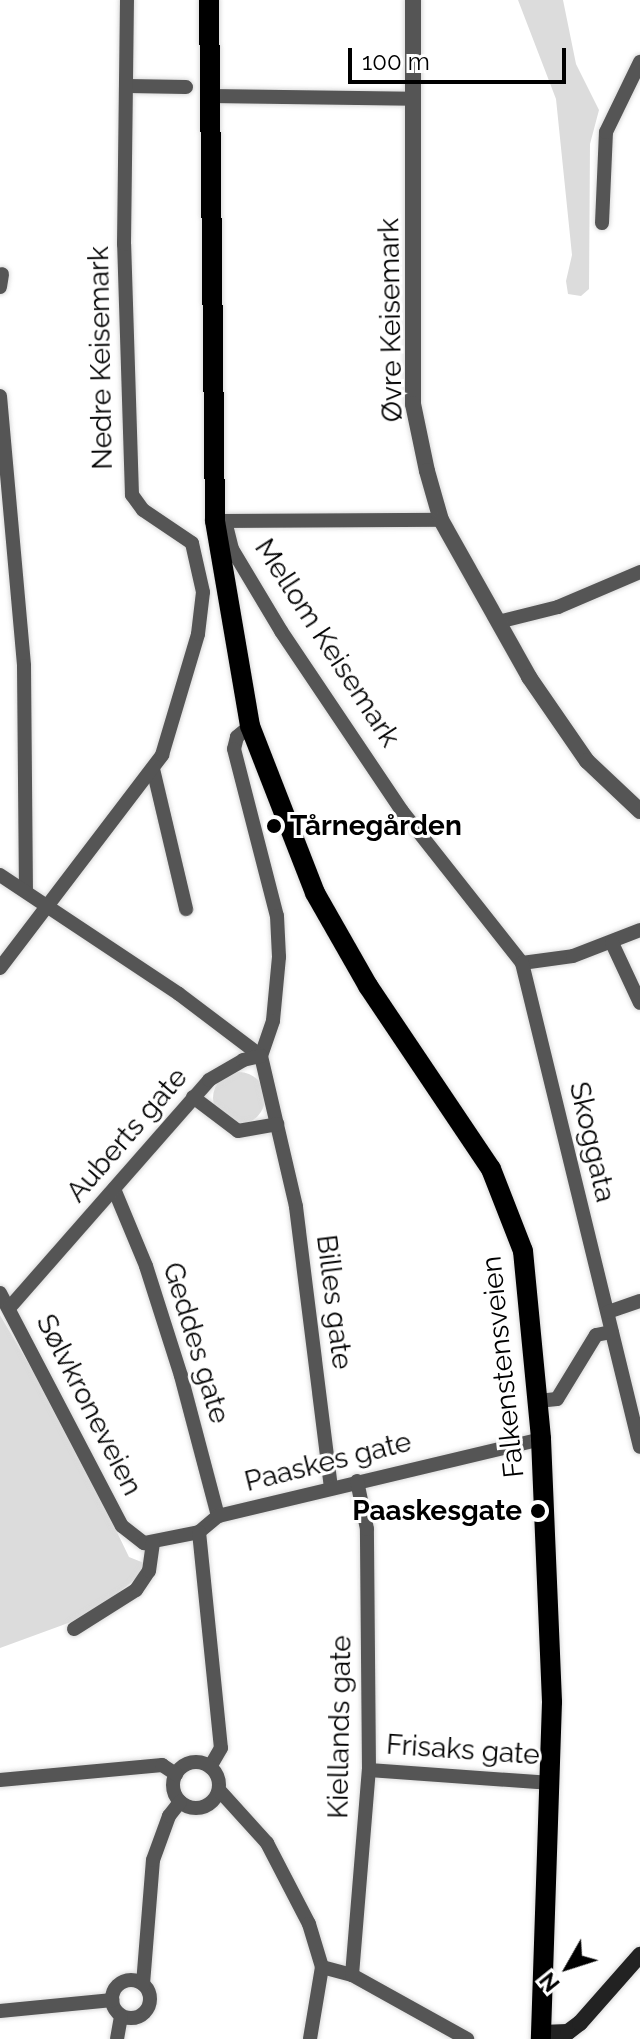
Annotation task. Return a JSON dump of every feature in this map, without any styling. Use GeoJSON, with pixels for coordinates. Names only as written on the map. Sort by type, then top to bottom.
{"type":"FeatureCollection","features":[{"type":"Feature","properties":{"kind":"main road","name":"Mellom Keisemark"},"geometry":{"type":"LineString","coordinates":[[209,0],[220,521]]}},
{"type":"Feature","properties":{"kind":"main road","name":"Falkenstensveien"},"geometry":{"type":"LineString","coordinates":[[220,521],[250,726],[289,836],[321,904],[368,986],[468,1130],[510,1211],[523,1251],[541,1439],[552,1783],[541,2036]]}},
{"type":"Feature","properties":{"kind":"main road"},"geometry":{"type":"LineString","coordinates":[[541,2036],[568,2032],[580,2023],[640,1955]]}},
{"type":"Feature","properties":{"kind":"street","name":"Nedre Keisemark"},"geometry":{"type":"LineString","coordinates":[[0,968],[47,902],[162,755],[198,634],[203,592],[192,543],[143,510],[132,495],[124,244],[127,0]]}},
{"type":"Feature","properties":{"kind":"street","name":"Øvre Keisemark"},"geometry":{"type":"LineString","coordinates":[[413,0],[413,404],[441,520],[498,622],[587,761],[640,811]]}},
{"type":"Feature","properties":{"kind":"street"},"geometry":{"type":"LineString","coordinates":[[602,223],[606,132],[640,62]]}},
{"type":"Feature","properties":{"kind":"street"},"geometry":{"type":"LineString","coordinates":[[128,86],[186,87]]}},
{"type":"Feature","properties":{"kind":"street"},"geometry":{"type":"LineString","coordinates":[[210,96],[413,99]]}},
{"type":"Feature","properties":{"kind":"street"},"geometry":{"type":"LineString","coordinates":[[0,396],[24,666],[26,889]]}},
{"type":"Feature","properties":{"kind":"street"},"geometry":{"type":"LineString","coordinates":[[220,521],[441,520]]}},
{"type":"Feature","properties":{"kind":"street","name":"Mellom Keisemark"},"geometry":{"type":"LineString","coordinates":[[220,521],[232,549],[290,644],[402,811],[522,963]]}},
{"type":"Feature","properties":{"kind":"street"},"geometry":{"type":"LineString","coordinates":[[498,622],[558,607],[640,572]]}},
{"type":"Feature","properties":{"kind":"street"},"geometry":{"type":"LineString","coordinates":[[0,875],[47,902],[179,994],[261,1056],[273,1021],[279,957],[277,916],[234,749],[237,737],[250,726]]}},
{"type":"Feature","properties":{"kind":"street"},"geometry":{"type":"LineString","coordinates":[[153,769],[186,909]]}},
{"type":"Feature","properties":{"kind":"street"},"geometry":{"type":"LineString","coordinates":[[522,963],[612,943],[640,930]]}},
{"type":"Feature","properties":{"kind":"street"},"geometry":{"type":"LineString","coordinates":[[612,943],[640,1003]]}},
{"type":"Feature","properties":{"kind":"street","name":"Skoggata"},"geometry":{"type":"LineString","coordinates":[[522,963],[640,1447]]}},
{"type":"Feature","properties":{"kind":"street","name":"Auberts gate"},"geometry":{"type":"LineString","coordinates":[[9,1308],[193,1097],[229,1066],[261,1056]]}},
{"type":"Feature","properties":{"kind":"street","name":"Billes gate"},"geometry":{"type":"LineString","coordinates":[[261,1056],[296,1207],[331,1488]]}},
{"type":"Feature","properties":{"kind":"street"},"geometry":{"type":"LineString","coordinates":[[193,1097],[238,1131],[277,1124]]}},
{"type":"Feature","properties":{"kind":"street","name":"Geddes gate"},"geometry":{"type":"LineString","coordinates":[[114,1189],[146,1266],[181,1376],[218,1516]]}},
{"type":"Feature","properties":{"kind":"street","name":"Sølvkroneveien"},"geometry":{"type":"LineString","coordinates":[[0,1293],[122,1526],[134,1540]]}},
{"type":"Feature","properties":{"kind":"street"},"geometry":{"type":"LineString","coordinates":[[608,1312],[640,1301]]}},
{"type":"Feature","properties":{"kind":"street"},"geometry":{"type":"LineString","coordinates":[[538,1401],[557,1399],[596,1335],[612,1332]]}},
{"type":"Feature","properties":{"kind":"street","name":"Paaskes gate"},"geometry":{"type":"LineString","coordinates":[[134,1540],[153,1543],[199,1532],[218,1516],[541,1439]]}},
{"type":"Feature","properties":{"kind":"street","name":"Kiellands gate"},"geometry":{"type":"LineString","coordinates":[[352,1975],[369,1770],[367,1529],[357,1481]]}},
{"type":"Feature","properties":{"kind":"street"},"geometry":{"type":"LineString","coordinates":[[199,1532],[221,1748],[210,1767]]}},
{"type":"Feature","properties":{"kind":"street"},"geometry":{"type":"LineString","coordinates":[[74,1629],[136,1590],[149,1571],[153,1543]]}},
{"type":"Feature","properties":{"kind":"street"},"geometry":{"type":"LineString","coordinates":[[180,1802],[173,1789],[176,1774],[191,1763],[210,1767]]}},
{"type":"Feature","properties":{"kind":"street"},"geometry":{"type":"LineString","coordinates":[[0,1780],[162,1765],[176,1774]]}},
{"type":"Feature","properties":{"kind":"street"},"geometry":{"type":"LineString","coordinates":[[210,1767],[219,1790],[246,1815],[288,1876],[322,1967],[310,2039]]}},
{"type":"Feature","properties":{"kind":"street","name":"Frisaks gate"},"geometry":{"type":"LineString","coordinates":[[369,1770],[552,1783]]}},
{"type":"Feature","properties":{"kind":"street"},"geometry":{"type":"LineString","coordinates":[[180,1802],[206,1806],[219,1790]]}},
{"type":"Feature","properties":{"kind":"street"},"geometry":{"type":"LineString","coordinates":[[121,2016],[134,2018],[145,2012],[150,1995],[143,1984],[153,1860],[169,1816],[180,1802]]}},
{"type":"Feature","properties":{"kind":"street"},"geometry":{"type":"LineString","coordinates":[[322,1967],[352,1975],[467,2039]]}},
{"type":"Feature","properties":{"kind":"street"},"geometry":{"type":"LineString","coordinates":[[112,2000],[125,1981],[143,1984]]}},
{"type":"Feature","properties":{"kind":"street"},"geometry":{"type":"LineString","coordinates":[[0,2011],[112,2000]]}},
{"type":"Feature","properties":{"kind":"street"},"geometry":{"type":"LineString","coordinates":[[112,2000],[121,2016],[117,2039]]}},
{"type":"Feature","properties":{"kind":"shaded area"},"geometry":{"type":"Polygon","coordinates":[[[518,0],[563,0],[576,64],[599,110],[590,144],[589,289],[581,296],[568,294],[566,281],[572,255],[556,99],[518,0]]]}},
{"type":"Feature","properties":{"kind":"shaded area"},"geometry":{"type":"Polygon","coordinates":[[[239,1072],[257,1080],[265,1098],[257,1116],[239,1124],[221,1116],[213,1098],[221,1080],[239,1072]]]}},
{"type":"Feature","properties":{"kind":"shaded area"},"geometry":{"type":"Polygon","coordinates":[[[0,1315],[68,1431],[129,1557],[144,1563],[139,1576],[113,1597],[71,1622],[0,1648],[0,1315]]]}},
{"type":"Feature","properties":{"kind":"place","name":"Tårnegården"},"geometry":{"type":"Point","coordinates":[274,826]}},
{"type":"Feature","properties":{"kind":"place","name":"Paaskesgate"},"geometry":{"type":"Point","coordinates":[538,1511]}}]}
